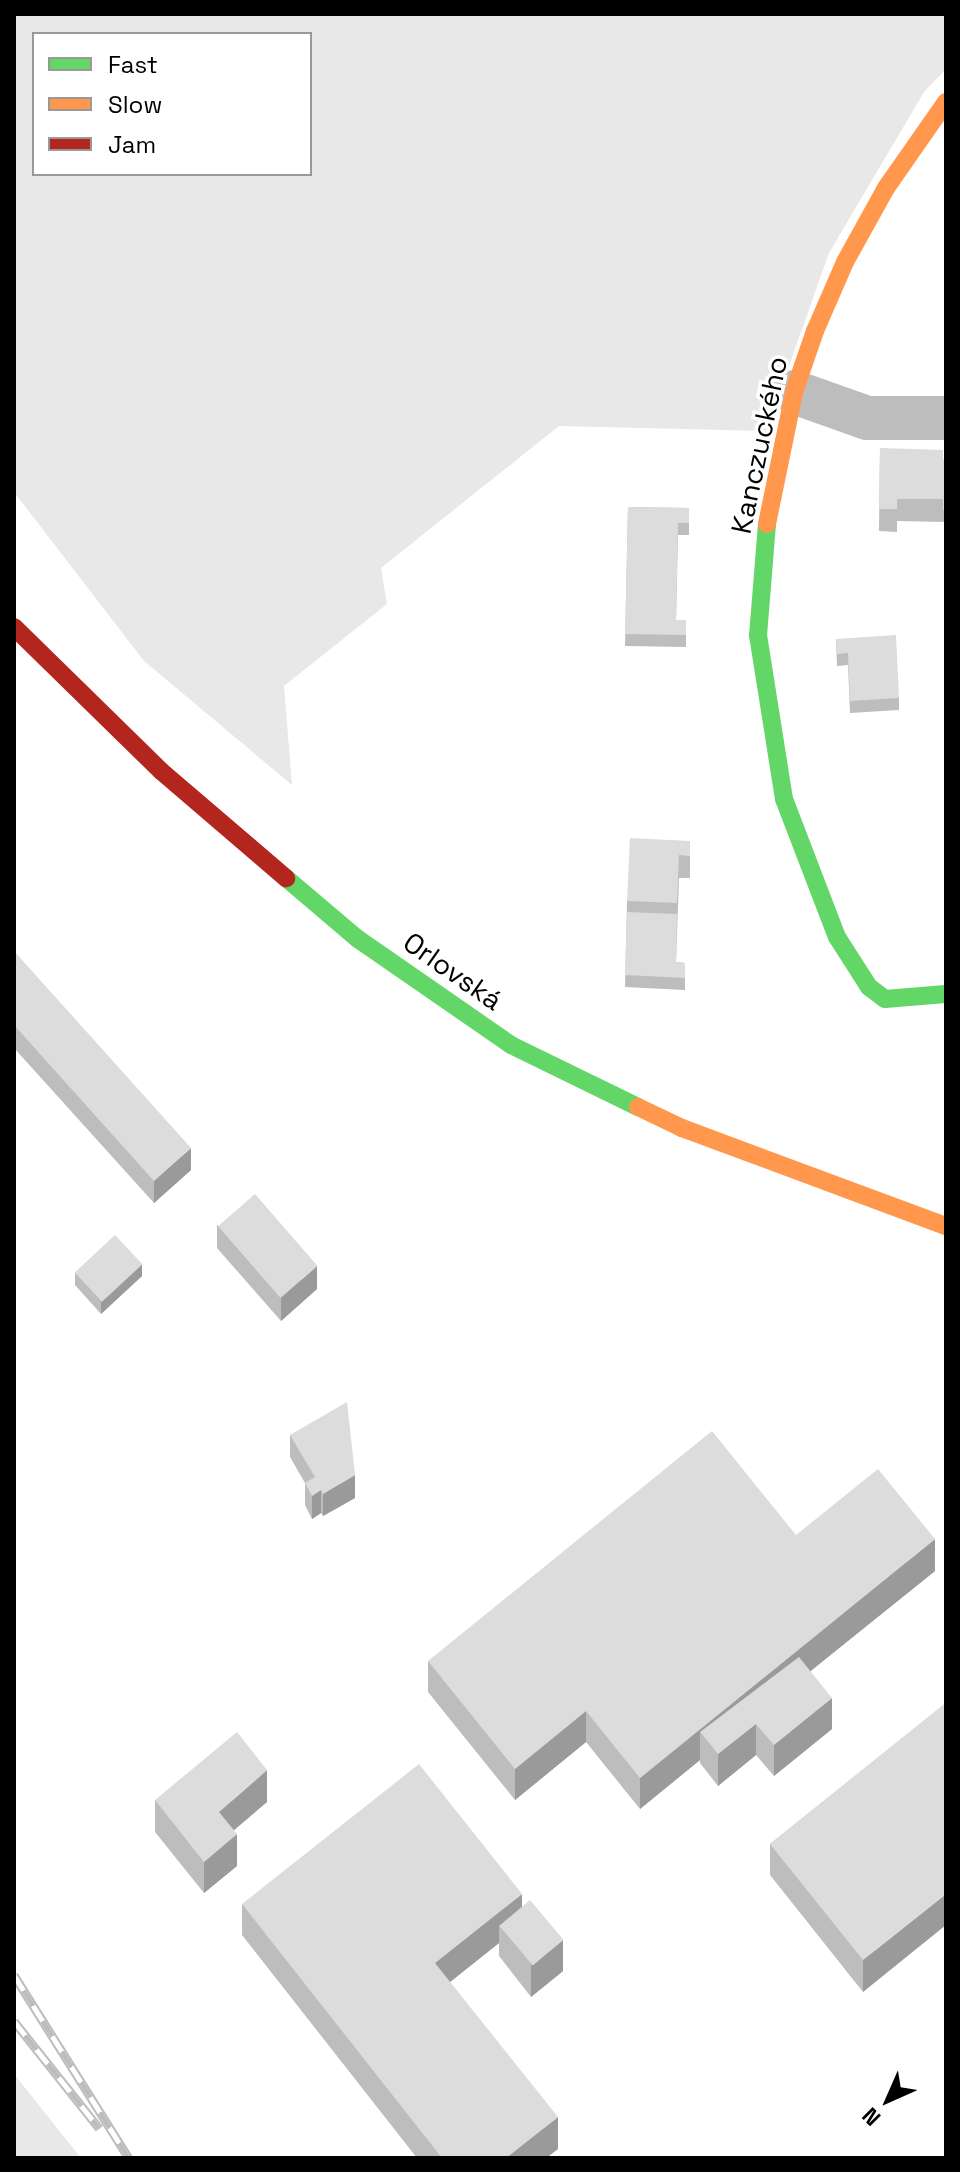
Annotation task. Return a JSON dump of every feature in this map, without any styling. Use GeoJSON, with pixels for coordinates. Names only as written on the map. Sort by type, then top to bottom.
{"type":"FeatureCollection","features":[{"type":"Feature","properties":{"kind":"main road","name":"Kanczuckého"},"geometry":{"type":"LineString","coordinates":[[946,102],[886,188],[845,262],[815,331],[794,392],[768,509],[758,635],[784,799],[837,937],[869,987],[885,999],[946,994]]}},
{"type":"Feature","properties":{"kind":"main road","name":"Orlovská"},"geometry":{"type":"LineString","coordinates":[[14,627],[161,771],[358,939],[511,1045],[682,1128],[946,1226]]}},
{"type":"Feature","properties":{"kind":"street"},"geometry":{"type":"LineString","coordinates":[[794,392],[867,418],[946,418]]}},
{"type":"Feature","properties":{"kind":"shaded area"},"geometry":{"type":"Polygon","coordinates":[[[14,14],[946,14],[946,69],[924,92],[829,253],[766,431],[559,426],[381,568],[387,604],[284,686],[292,785],[144,661],[14,492],[14,14]]]}},
{"type":"Feature","properties":{"kind":"shaded area"},"geometry":{"type":"Polygon","coordinates":[[[14,2074],[81,2158],[14,2158],[14,2074]]]}},
{"type":"Feature","properties":{"kind":"building"},"geometry":{"type":"Polygon","coordinates":[[[880,448],[943,450],[943,499],[897,499],[897,509],[879,509],[880,448]]]}},
{"type":"Feature","properties":{"kind":"building"},"geometry":{"type":"Polygon","coordinates":[[[943,460],[946,460],[946,510],[943,510],[943,460]]]}},
{"type":"Feature","properties":{"kind":"building"},"geometry":{"type":"Polygon","coordinates":[[[628,507],[689,508],[689,523],[678,523],[676,620],[686,620],[686,635],[625,634],[628,507]]]}},
{"type":"Feature","properties":{"kind":"building"},"geometry":{"type":"Polygon","coordinates":[[[896,635],[899,698],[850,701],[848,653],[837,654],[836,639],[896,635]]]}},
{"type":"Feature","properties":{"kind":"building"},"geometry":{"type":"Polygon","coordinates":[[[630,838],[690,841],[690,856],[679,855],[677,903],[627,901],[630,838]]]}},
{"type":"Feature","properties":{"kind":"building"},"geometry":{"type":"Polygon","coordinates":[[[627,912],[677,914],[676,962],[685,963],[685,978],[625,975],[627,912]]]}},
{"type":"Feature","properties":{"kind":"building"},"geometry":{"type":"Polygon","coordinates":[[[14,951],[191,1148],[154,1181],[14,1025],[14,951]]]}},
{"type":"Feature","properties":{"kind":"building"},"geometry":{"type":"Polygon","coordinates":[[[255,1194],[317,1266],[280,1298],[218,1226],[255,1194]]]}},
{"type":"Feature","properties":{"kind":"building"},"geometry":{"type":"Polygon","coordinates":[[[115,1235],[142,1264],[102,1302],[75,1273],[115,1235]]]}},
{"type":"Feature","properties":{"kind":"building"},"geometry":{"type":"Polygon","coordinates":[[[347,1402],[355,1475],[323,1494],[321,1490],[312,1496],[305,1483],[315,1477],[290,1435],[347,1402]]]}},
{"type":"Feature","properties":{"kind":"building"},"geometry":{"type":"Polygon","coordinates":[[[712,1431],[796,1535],[878,1469],[935,1539],[640,1778],[586,1711],[515,1769],[428,1661],[712,1431]]]}},
{"type":"Feature","properties":{"kind":"building"},"geometry":{"type":"Polygon","coordinates":[[[799,1657],[832,1698],[774,1745],[756,1724],[718,1754],[700,1732],[799,1657]]]}},
{"type":"Feature","properties":{"kind":"building"},"geometry":{"type":"Polygon","coordinates":[[[946,1703],[946,1894],[863,1960],[770,1844],[946,1703]]]}},
{"type":"Feature","properties":{"kind":"building"},"geometry":{"type":"Polygon","coordinates":[[[237,1732],[267,1770],[219,1812],[237,1834],[204,1862],[155,1800],[237,1732]]]}},
{"type":"Feature","properties":{"kind":"building"},"geometry":{"type":"Polygon","coordinates":[[[419,1764],[522,1894],[435,1963],[558,2117],[506,2158],[442,2158],[242,1904],[419,1764]]]}},
{"type":"Feature","properties":{"kind":"building"},"geometry":{"type":"Polygon","coordinates":[[[530,1900],[563,1940],[533,1966],[499,1926],[530,1900]]]}},
{"type":"Feature","properties":{"kind":"railway"},"geometry":{"type":"LineString","coordinates":[[14,1975],[129,2158]]}},
{"type":"Feature","properties":{"kind":"railway"},"geometry":{"type":"LineString","coordinates":[[14,2021],[99,2128]]}},
{"type":"Feature","properties":{"kind":"traffic: fast"},"geometry":{"type":"LineString","coordinates":[[767,524],[758,635],[784,799],[837,937],[869,987],[885,999],[946,994]]}},
{"type":"Feature","properties":{"kind":"traffic: fast"},"geometry":{"type":"LineString","coordinates":[[286,878],[358,939],[511,1045],[638,1107]]}},
{"type":"Feature","properties":{"kind":"traffic: slow"},"geometry":{"type":"LineString","coordinates":[[767,524],[794,392],[815,331],[845,262],[886,188],[946,102]]}},
{"type":"Feature","properties":{"kind":"traffic: slow"},"geometry":{"type":"LineString","coordinates":[[638,1107],[682,1128],[946,1226]]}},
{"type":"Feature","properties":{"kind":"traffic: jam"},"geometry":{"type":"LineString","coordinates":[[14,627],[161,771],[286,878]]}}]}
